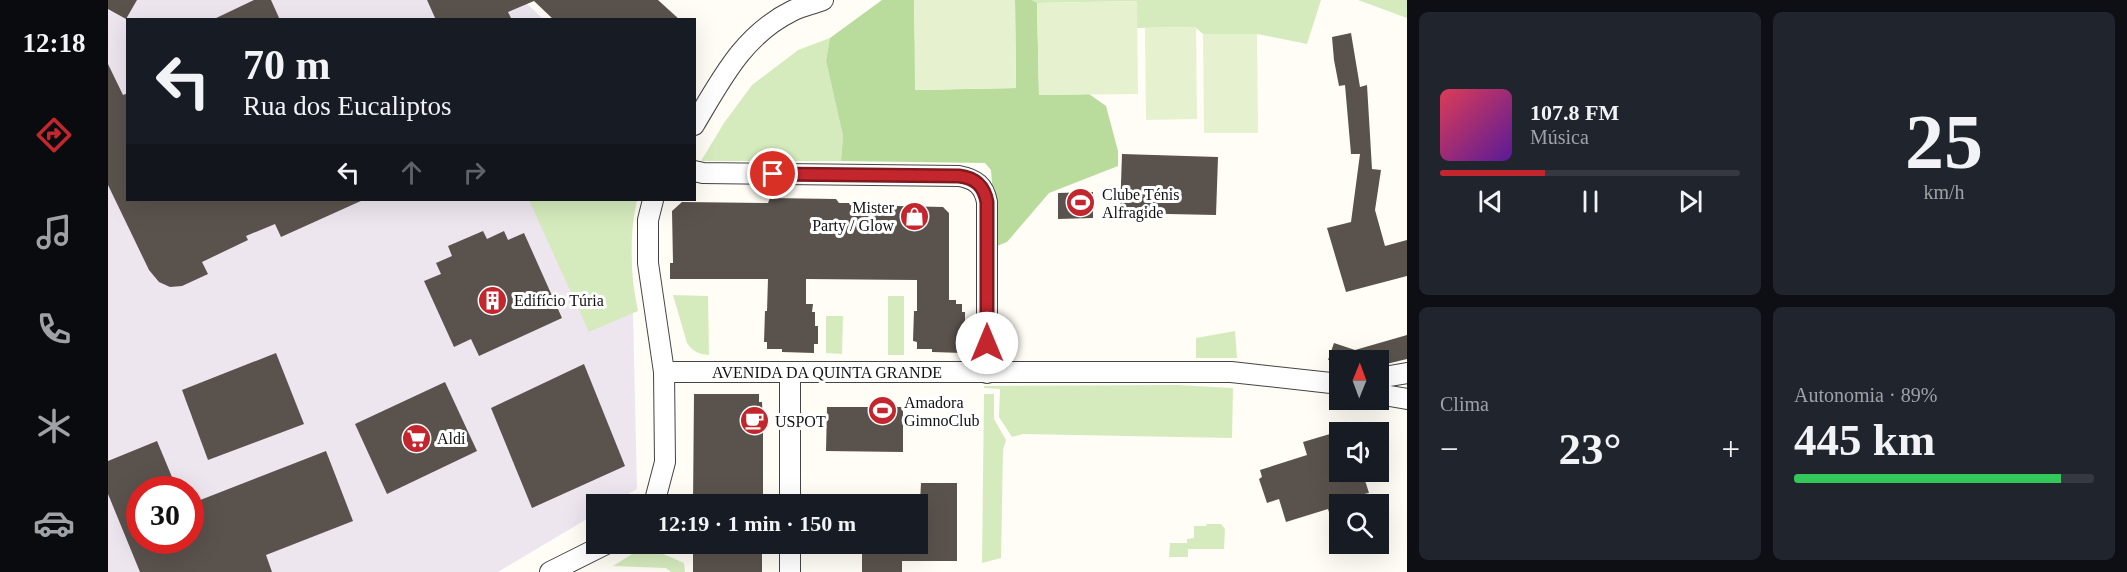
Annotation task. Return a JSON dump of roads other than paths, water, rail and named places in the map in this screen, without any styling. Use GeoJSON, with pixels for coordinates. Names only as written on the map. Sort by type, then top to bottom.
{"type":"FeatureCollection","features":[{"type":"Feature","properties":{"kind":"street"},"geometry":{"type":"LineString","coordinates":[[696,122],[736,56],[760,33],[797,6],[823,0]]}},
{"type":"Feature","properties":{"kind":"street"},"geometry":{"type":"LineString","coordinates":[[696,171],[959,176],[976,181],[985,192],[987,202],[987,373]]}},
{"type":"Feature","properties":{"kind":"street"},"geometry":{"type":"LineString","coordinates":[[652,201],[648,220],[648,263],[664,372],[665,462],[657,494]]}},
{"type":"Feature","properties":{"kind":"street","name":"AVENIDA DA QUINTA GRANDE"},"geometry":{"type":"LineString","coordinates":[[664,372],[1238,373],[1329,383]]}},
{"type":"Feature","properties":{"kind":"street"},"geometry":{"type":"LineString","coordinates":[[790,372],[790,494]]}},
{"type":"Feature","properties":{"kind":"street"},"geometry":{"type":"LineString","coordinates":[[1389,376],[1407,373]]}},
{"type":"Feature","properties":{"kind":"street"},"geometry":{"type":"LineString","coordinates":[[1389,396],[1407,399]]}},
{"type":"Feature","properties":{"kind":"street"},"geometry":{"type":"LineString","coordinates":[[550,572],[586,554]]}},
{"type":"Feature","properties":{"kind":"street"},"geometry":{"type":"LineString","coordinates":[[790,554],[790,572]]}},
{"type":"Feature","properties":{"kind":"place","name":"Clube Ténis Alfragide"},"geometry":{"type":"Point","coordinates":[1081,203]}},
{"type":"Feature","properties":{"kind":"place","name":"Mister Party / Glow"},"geometry":{"type":"Point","coordinates":[915,216]}},
{"type":"Feature","properties":{"kind":"place","name":"Edifício Túria"},"geometry":{"type":"Point","coordinates":[493,300]}},
{"type":"Feature","properties":{"kind":"place","name":"Amadora GimnoClub"},"geometry":{"type":"Point","coordinates":[883,411]}},
{"type":"Feature","properties":{"kind":"place","name":"USPOT"},"geometry":{"type":"Point","coordinates":[754,421]}},
{"type":"Feature","properties":{"kind":"place","name":"Aldi"},"geometry":{"type":"Point","coordinates":[416,438]}}]}
